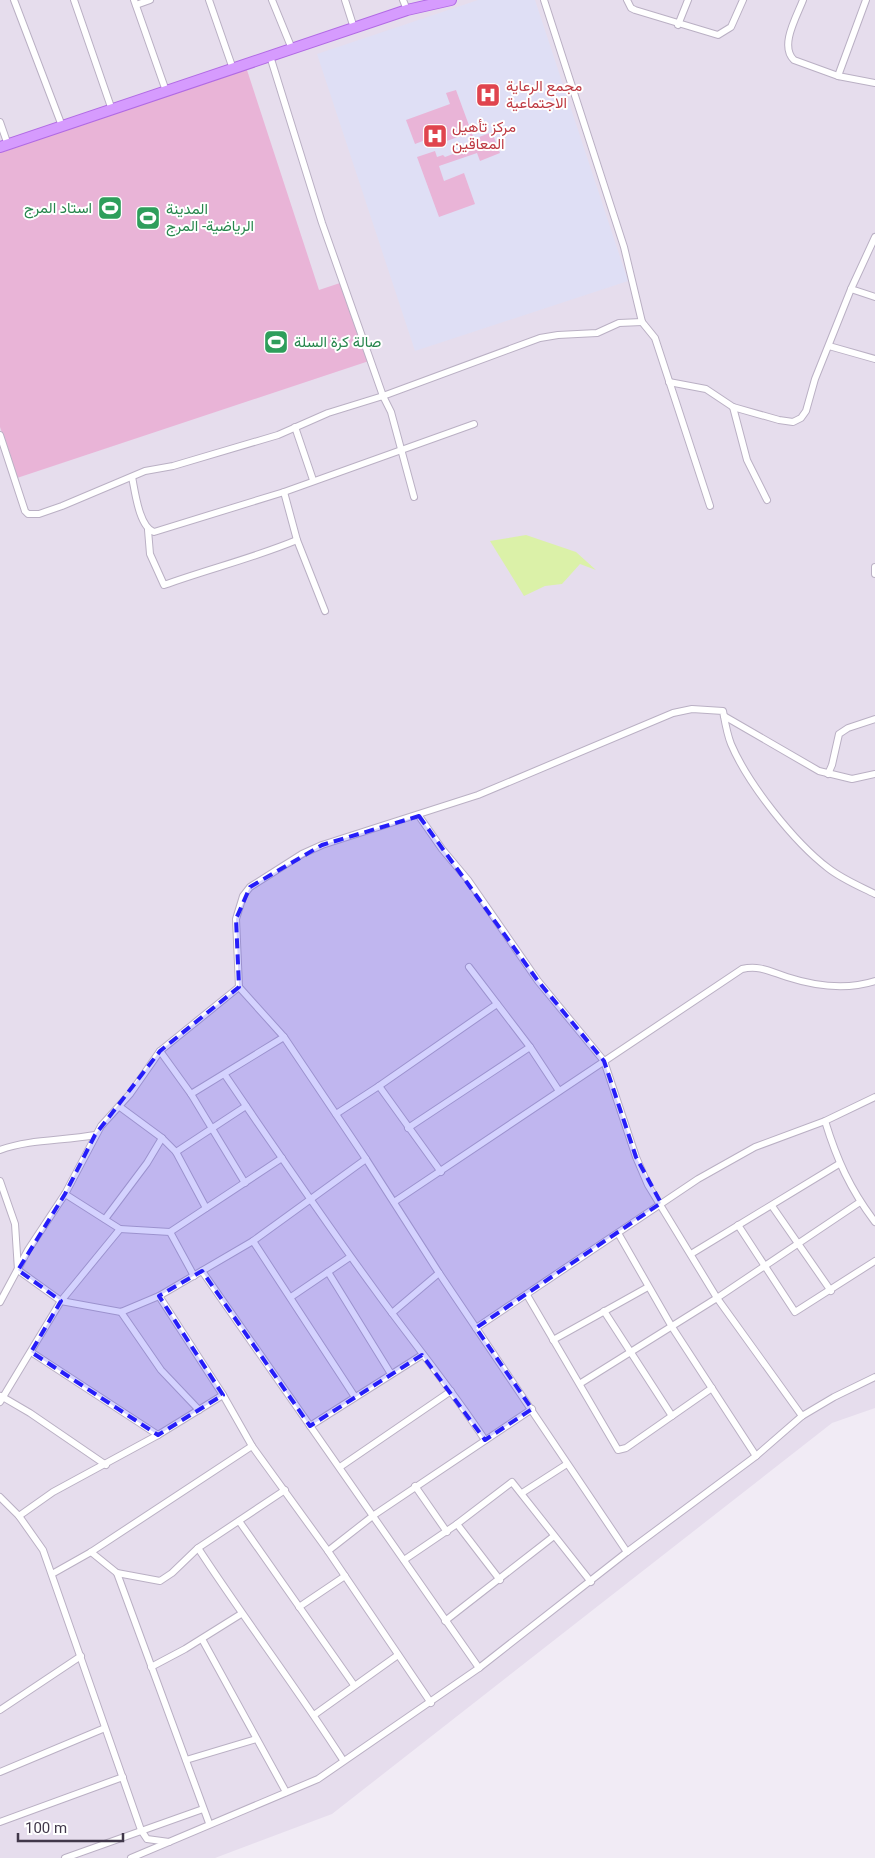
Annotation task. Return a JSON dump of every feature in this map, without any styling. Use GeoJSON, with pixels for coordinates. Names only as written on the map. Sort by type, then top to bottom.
{"type":"FeatureCollection","features":[{"type":"Feature","properties":{"kind":"main road"},"geometry":{"type":"LineString","coordinates":[[4,146],[354,28],[405,5],[450,0]]}},
{"type":"Feature","properties":{"kind":"street"},"geometry":{"type":"LineString","coordinates":[[14,0],[62,126]]}},
{"type":"Feature","properties":{"kind":"street"},"geometry":{"type":"LineString","coordinates":[[74,0],[112,110]]}},
{"type":"Feature","properties":{"kind":"street"},"geometry":{"type":"LineString","coordinates":[[150,0],[135,2],[166,91]]}},
{"type":"Feature","properties":{"kind":"street"},"geometry":{"type":"LineString","coordinates":[[209,0],[233,69]]}},
{"type":"Feature","properties":{"kind":"street"},"geometry":{"type":"LineString","coordinates":[[272,0],[292,49]]}},
{"type":"Feature","properties":{"kind":"street"},"geometry":{"type":"LineString","coordinates":[[345,0],[354,28]]}},
{"type":"Feature","properties":{"kind":"street"},"geometry":{"type":"LineString","coordinates":[[544,0],[624,247],[642,322],[655,338],[710,506]]}},
{"type":"Feature","properties":{"kind":"street"},"geometry":{"type":"LineString","coordinates":[[627,0],[631,8],[635,10],[678,25],[718,35],[731,27],[743,0]]}},
{"type":"Feature","properties":{"kind":"street"},"geometry":{"type":"LineString","coordinates":[[678,25],[688,0]]}},
{"type":"Feature","properties":{"kind":"street"},"geometry":{"type":"LineString","coordinates":[[803,0],[789,38],[788,55],[794,60],[838,76],[875,83]]}},
{"type":"Feature","properties":{"kind":"street"},"geometry":{"type":"LineString","coordinates":[[838,76],[866,0]]}},
{"type":"Feature","properties":{"kind":"street"},"geometry":{"type":"LineString","coordinates":[[270,56],[322,223],[383,396],[391,412],[414,497]]}},
{"type":"Feature","properties":{"kind":"street"},"geometry":{"type":"LineString","coordinates":[[0,122],[4,146]]}},
{"type":"Feature","properties":{"kind":"street"},"geometry":{"type":"LineString","coordinates":[[669,382],[706,389],[733,407],[779,420],[798,421],[806,411],[815,379],[851,289],[875,237]]}},
{"type":"Feature","properties":{"kind":"street"},"geometry":{"type":"LineString","coordinates":[[851,289],[875,297]]}},
{"type":"Feature","properties":{"kind":"street"},"geometry":{"type":"LineString","coordinates":[[0,434],[25,511],[28,514],[40,514],[145,471],[203,458],[295,427],[328,413],[383,396],[540,338],[597,333],[619,323],[642,322]]}},
{"type":"Feature","properties":{"kind":"street"},"geometry":{"type":"LineString","coordinates":[[829,346],[875,359]]}},
{"type":"Feature","properties":{"kind":"street"},"geometry":{"type":"LineString","coordinates":[[733,407],[747,460],[767,500]]}},
{"type":"Feature","properties":{"kind":"street"},"geometry":{"type":"LineString","coordinates":[[148,530],[159,531],[284,492],[474,424]]}},
{"type":"Feature","properties":{"kind":"street"},"geometry":{"type":"LineString","coordinates":[[295,427],[314,480]]}},
{"type":"Feature","properties":{"kind":"street"},"geometry":{"type":"LineString","coordinates":[[132,477],[140,513],[148,530],[150,554],[164,584],[268,552],[297,540]]}},
{"type":"Feature","properties":{"kind":"street"},"geometry":{"type":"LineString","coordinates":[[284,492],[297,540],[326,611]]}},
{"type":"Feature","properties":{"kind":"street"},"geometry":{"type":"LineString","coordinates":[[875,567],[875,574]]}},
{"type":"Feature","properties":{"kind":"street"},"geometry":{"type":"LineString","coordinates":[[627,1552],[439,1273],[366,1159],[284,1037],[239,987],[236,919],[244,896],[250,886],[308,851],[478,795],[681,710],[723,710],[731,743],[738,757],[763,797],[788,828],[827,867],[875,894]]}},
{"type":"Feature","properties":{"kind":"street"},"geometry":{"type":"LineString","coordinates":[[724,716],[802,763],[828,774],[852,779],[875,774]]}},
{"type":"Feature","properties":{"kind":"street"},"geometry":{"type":"LineString","coordinates":[[828,774],[839,734],[848,728],[875,719]]}},
{"type":"Feature","properties":{"kind":"street"},"geometry":{"type":"LineString","coordinates":[[418,816],[442,850],[468,880],[538,981],[604,1061],[636,1157],[648,1185],[717,1298],[802,1416]]}},
{"type":"Feature","properties":{"kind":"street"},"geometry":{"type":"LineString","coordinates":[[469,967],[530,1046],[559,1091]]}},
{"type":"Feature","properties":{"kind":"street"},"geometry":{"type":"LineString","coordinates":[[394,1202],[742,969],[763,968],[788,978],[848,987],[875,981]]}},
{"type":"Feature","properties":{"kind":"street"},"geometry":{"type":"LineString","coordinates":[[0,1302],[65,1194],[95,1135],[120,1106],[160,1051],[239,987]]}},
{"type":"Feature","properties":{"kind":"street"},"geometry":{"type":"LineString","coordinates":[[336,1114],[497,1004]]}},
{"type":"Feature","properties":{"kind":"street"},"geometry":{"type":"LineString","coordinates":[[191,1094],[225,1075],[284,1037]]}},
{"type":"Feature","properties":{"kind":"street"},"geometry":{"type":"LineString","coordinates":[[408,1128],[530,1046]]}},
{"type":"Feature","properties":{"kind":"street"},"geometry":{"type":"LineString","coordinates":[[160,1051],[191,1094],[245,1182]]}},
{"type":"Feature","properties":{"kind":"street"},"geometry":{"type":"LineString","coordinates":[[225,1075],[309,1200],[486,1440]]}},
{"type":"Feature","properties":{"kind":"street"},"geometry":{"type":"LineString","coordinates":[[379,1086],[441,1172]]}},
{"type":"Feature","properties":{"kind":"street"},"geometry":{"type":"LineString","coordinates":[[476,1328],[661,1204],[755,1147],[825,1121],[875,1097]]}},
{"type":"Feature","properties":{"kind":"street"},"geometry":{"type":"LineString","coordinates":[[120,1106],[162,1138],[176,1152],[206,1208]]}},
{"type":"Feature","properties":{"kind":"street"},"geometry":{"type":"LineString","coordinates":[[176,1152],[246,1106]]}},
{"type":"Feature","properties":{"kind":"street"},"geometry":{"type":"LineString","coordinates":[[825,1121],[839,1164],[860,1202],[875,1222]]}},
{"type":"Feature","properties":{"kind":"street"},"geometry":{"type":"LineString","coordinates":[[0,1150],[42,1141],[95,1135]]}},
{"type":"Feature","properties":{"kind":"street"},"geometry":{"type":"LineString","coordinates":[[106,1219],[147,1163],[162,1138]]}},
{"type":"Feature","properties":{"kind":"street"},"geometry":{"type":"LineString","coordinates":[[65,1194],[120,1229],[170,1232],[282,1158]]}},
{"type":"Feature","properties":{"kind":"street"},"geometry":{"type":"LineString","coordinates":[[18,1270],[61,1301],[121,1312],[159,1296],[253,1241],[366,1159]]}},
{"type":"Feature","properties":{"kind":"street"},"geometry":{"type":"LineString","coordinates":[[691,1254],[839,1164]]}},
{"type":"Feature","properties":{"kind":"street"},"geometry":{"type":"LineString","coordinates":[[0,1181],[15,1224],[18,1270]]}},
{"type":"Feature","properties":{"kind":"street"},"geometry":{"type":"LineString","coordinates":[[581,1384],[717,1298],[860,1202]]}},
{"type":"Feature","properties":{"kind":"street"},"geometry":{"type":"LineString","coordinates":[[772,1206],[831,1291]]}},
{"type":"Feature","properties":{"kind":"street"},"geometry":{"type":"LineString","coordinates":[[738,1225],[795,1312],[831,1291],[875,1261]]}},
{"type":"Feature","properties":{"kind":"street"},"geometry":{"type":"LineString","coordinates":[[106,1465],[1,1398],[61,1301],[120,1229]]}},
{"type":"Feature","properties":{"kind":"street"},"geometry":{"type":"LineString","coordinates":[[170,1232],[194,1276]]}},
{"type":"Feature","properties":{"kind":"street"},"geometry":{"type":"LineString","coordinates":[[618,1233],[672,1326],[756,1456]]}},
{"type":"Feature","properties":{"kind":"street"},"geometry":{"type":"LineString","coordinates":[[253,1241],[355,1397]]}},
{"type":"Feature","properties":{"kind":"street"},"geometry":{"type":"LineString","coordinates":[[291,1297],[350,1257]]}},
{"type":"Feature","properties":{"kind":"street"},"geometry":{"type":"LineString","coordinates":[[202,1271],[479,1668]]}},
{"type":"Feature","properties":{"kind":"street"},"geometry":{"type":"LineString","coordinates":[[328,1272],[391,1374]]}},
{"type":"Feature","properties":{"kind":"street"},"geometry":{"type":"LineString","coordinates":[[392,1313],[439,1273]]}},
{"type":"Feature","properties":{"kind":"street"},"geometry":{"type":"LineString","coordinates":[[553,1340],[648,1287]]}},
{"type":"Feature","properties":{"kind":"street"},"geometry":{"type":"LineString","coordinates":[[527,1295],[620,1451],[712,1388]]}},
{"type":"Feature","properties":{"kind":"street"},"geometry":{"type":"LineString","coordinates":[[159,1296],[223,1394],[252,1446],[328,1551],[431,1703]]}},
{"type":"Feature","properties":{"kind":"street"},"geometry":{"type":"LineString","coordinates":[[604,1311],[672,1416]]}},
{"type":"Feature","properties":{"kind":"street"},"geometry":{"type":"LineString","coordinates":[[121,1312],[162,1370],[199,1410]]}},
{"type":"Feature","properties":{"kind":"street"},"geometry":{"type":"LineString","coordinates":[[31,1352],[158,1435]]}},
{"type":"Feature","properties":{"kind":"street"},"geometry":{"type":"LineString","coordinates":[[310,1426],[422,1355]]}},
{"type":"Feature","properties":{"kind":"street"},"geometry":{"type":"LineString","coordinates":[[131,1858],[318,1779],[343,1760],[431,1703],[479,1668],[592,1582],[627,1552],[756,1456],[802,1416],[834,1397],[875,1377]]}},
{"type":"Feature","properties":{"kind":"street"},"geometry":{"type":"LineString","coordinates":[[340,1467],[451,1391]]}},
{"type":"Feature","properties":{"kind":"street"},"geometry":{"type":"LineString","coordinates":[[19,1516],[52,1492],[106,1465],[223,1394]]}},
{"type":"Feature","properties":{"kind":"street"},"geometry":{"type":"LineString","coordinates":[[328,1551],[415,1486],[532,1409]]}},
{"type":"Feature","properties":{"kind":"street"},"geometry":{"type":"LineString","coordinates":[[52,1574],[91,1552],[252,1446]]}},
{"type":"Feature","properties":{"kind":"street"},"geometry":{"type":"LineString","coordinates":[[522,1493],[567,1464]]}},
{"type":"Feature","properties":{"kind":"street"},"geometry":{"type":"LineString","coordinates":[[404,1560],[447,1532],[511,1482],[522,1493],[592,1582]]}},
{"type":"Feature","properties":{"kind":"street"},"geometry":{"type":"LineString","coordinates":[[415,1486],[447,1532]]}},
{"type":"Feature","properties":{"kind":"street"},"geometry":{"type":"LineString","coordinates":[[91,1552],[117,1572],[151,1581],[160,1580],[172,1573],[198,1548],[285,1490]]}},
{"type":"Feature","properties":{"kind":"street"},"geometry":{"type":"LineString","coordinates":[[0,1496],[19,1516],[38,1541],[52,1574],[141,1830],[147,1839],[170,1842]]}},
{"type":"Feature","properties":{"kind":"street"},"geometry":{"type":"LineString","coordinates":[[239,1521],[354,1685]]}},
{"type":"Feature","properties":{"kind":"street"},"geometry":{"type":"LineString","coordinates":[[457,1524],[500,1580]]}},
{"type":"Feature","properties":{"kind":"street"},"geometry":{"type":"LineString","coordinates":[[445,1621],[554,1536]]}},
{"type":"Feature","properties":{"kind":"street"},"geometry":{"type":"LineString","coordinates":[[198,1548],[241,1614],[314,1715],[343,1760]]}},
{"type":"Feature","properties":{"kind":"street"},"geometry":{"type":"LineString","coordinates":[[117,1572],[208,1824]]}},
{"type":"Feature","properties":{"kind":"street"},"geometry":{"type":"LineString","coordinates":[[300,1607],[345,1576]]}},
{"type":"Feature","properties":{"kind":"street"},"geometry":{"type":"LineString","coordinates":[[151,1667],[202,1639],[241,1614]]}},
{"type":"Feature","properties":{"kind":"street"},"geometry":{"type":"LineString","coordinates":[[202,1639],[286,1792]]}},
{"type":"Feature","properties":{"kind":"street"},"geometry":{"type":"LineString","coordinates":[[314,1715],[398,1655]]}},
{"type":"Feature","properties":{"kind":"street"},"geometry":{"type":"LineString","coordinates":[[0,1710],[82,1656]]}},
{"type":"Feature","properties":{"kind":"street"},"geometry":{"type":"LineString","coordinates":[[0,1772],[105,1728]]}},
{"type":"Feature","properties":{"kind":"street"},"geometry":{"type":"LineString","coordinates":[[186,1760],[256,1739]]}},
{"type":"Feature","properties":{"kind":"street"},"geometry":{"type":"LineString","coordinates":[[0,1822],[123,1777]]}},
{"type":"Feature","properties":{"kind":"street"},"geometry":{"type":"LineString","coordinates":[[65,1858],[203,1809]]}},
{"type":"Feature","properties":{"kind":"highlighted area"},"geometry":{"type":"Polygon","coordinates":[[[419,816],[538,981],[604,1061],[636,1157],[661,1203],[476,1328],[532,1409],[485,1440],[422,1355],[310,1426],[202,1271],[159,1296],[223,1395],[158,1435],[31,1352],[61,1301],[18,1270],[65,1194],[95,1135],[160,1051],[239,987],[236,919],[250,887],[322,845],[419,816]]]}},
{"type":"Feature","properties":{"kind":"shaded area"},"geometry":{"type":"Polygon","coordinates":[[[0,0],[875,0],[875,1408],[832,1423],[332,1814],[215,1858],[0,1858],[0,0]]]}},
{"type":"Feature","properties":{"kind":"shaded area"},"geometry":{"type":"Polygon","coordinates":[[[478,0],[535,0],[628,281],[415,351],[317,54],[478,0]]]}},
{"type":"Feature","properties":{"kind":"shaded area","name":"المدينة الرياضية- المرج"},"geometry":{"type":"Polygon","coordinates":[[[246,67],[319,290],[343,282],[369,361],[17,478],[0,427],[0,153],[246,67]]]}},
{"type":"Feature","properties":{"kind":"shaded area"},"geometry":{"type":"Polygon","coordinates":[[[456,90],[474,139],[492,132],[500,153],[480,161],[477,153],[439,166],[444,181],[464,173],[475,204],[439,217],[417,157],[435,151],[437,157],[443,155],[445,157],[474,146],[469,133],[444,142],[441,134],[415,144],[406,120],[450,104],[446,93],[456,90]]]}},
{"type":"Feature","properties":{"kind":"shaded area"},"geometry":{"type":"Polygon","coordinates":[[[526,535],[576,552],[596,570],[580,564],[562,584],[545,586],[524,596],[490,541],[526,535]]]}},
{"type":"Feature","properties":{"kind":"place","name":"مجمع الرعاية الاجتماعية"},"geometry":{"type":"Point","coordinates":[488,95]}},
{"type":"Feature","properties":{"kind":"place","name":"مركز تأهيل المعاقين"},"geometry":{"type":"Point","coordinates":[435,136]}},
{"type":"Feature","properties":{"kind":"place","name":"استاد المرج"},"geometry":{"type":"Point","coordinates":[110,208]}},
{"type":"Feature","properties":{"kind":"place","name":"المدينة الرياضية- المرج"},"geometry":{"type":"Point","coordinates":[148,218]}},
{"type":"Feature","properties":{"kind":"place","name":"صالة كرة السلة"},"geometry":{"type":"Point","coordinates":[276,342]}}]}
